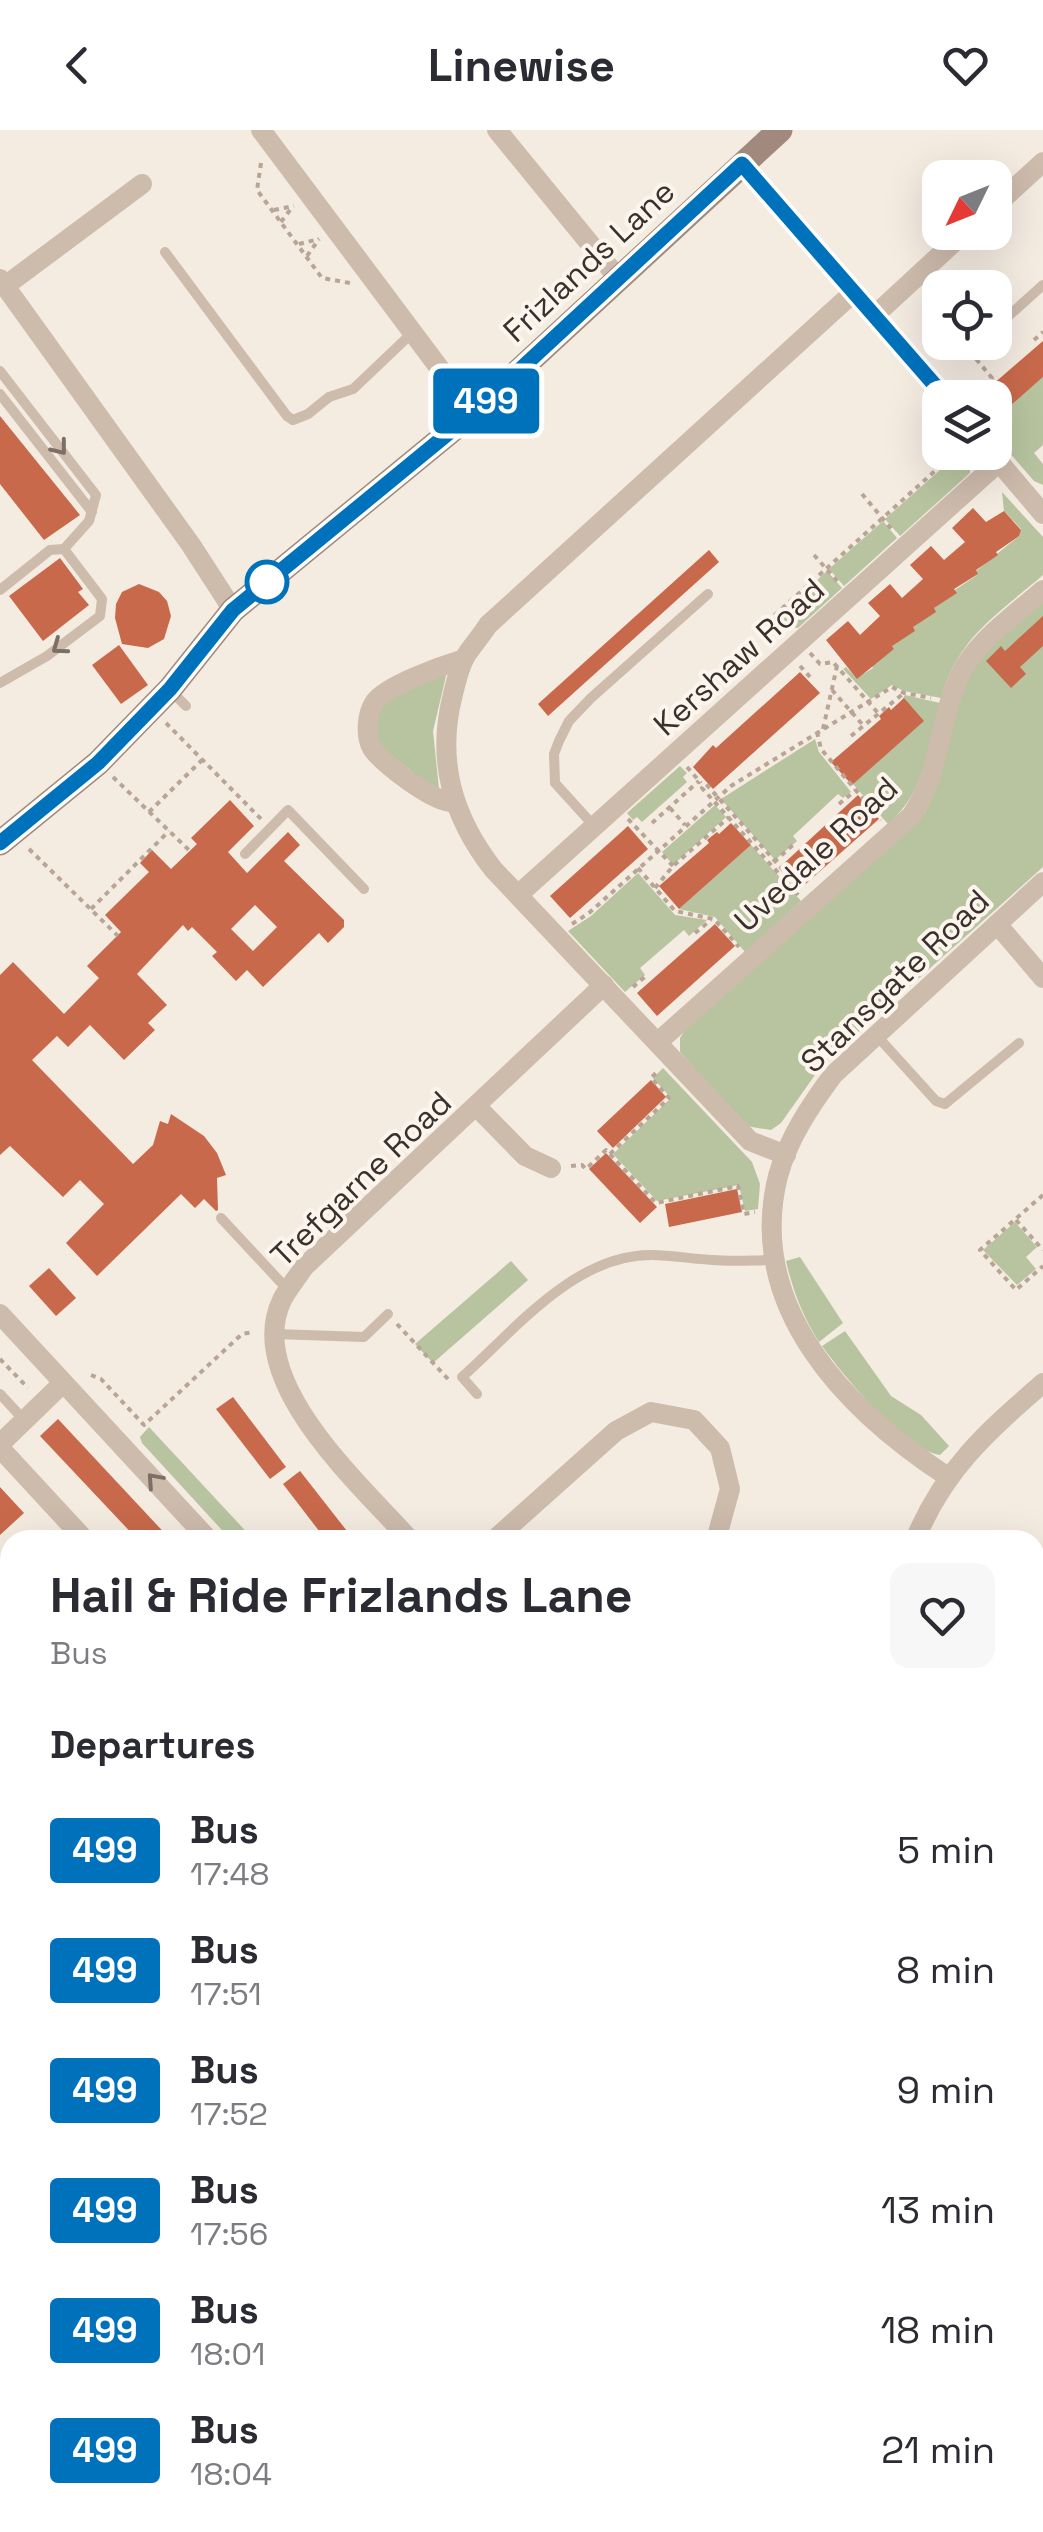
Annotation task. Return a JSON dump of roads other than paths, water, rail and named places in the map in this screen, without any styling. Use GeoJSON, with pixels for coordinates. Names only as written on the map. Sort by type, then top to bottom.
{"type":"FeatureCollection","features":[{"type":"Feature","properties":{"kind":"street"},"geometry":{"type":"LineString","coordinates":[[497,130],[618,278]]}},
{"type":"Feature","properties":{"kind":"street"},"geometry":{"type":"LineString","coordinates":[[263,133],[473,413]]}},
{"type":"Feature","properties":{"kind":"street","name":"Frizlands Lane"},"geometry":{"type":"LineString","coordinates":[[13,844],[98,763],[178,698],[233,610],[473,413],[742,164],[764,135]]}},
{"type":"Feature","properties":{"kind":"street"},"geometry":{"type":"LineString","coordinates":[[1012,190],[1043,162]]}},
{"type":"Feature","properties":{"kind":"street"},"geometry":{"type":"LineString","coordinates":[[742,164],[930,380]]}},
{"type":"Feature","properties":{"kind":"street"},"geometry":{"type":"LineString","coordinates":[[142,184],[2,282],[191,545],[233,610]]}},
{"type":"Feature","properties":{"kind":"street"},"geometry":{"type":"LineString","coordinates":[[874,316],[946,250]]}},
{"type":"Feature","properties":{"kind":"street"},"geometry":{"type":"LineString","coordinates":[[786,1155],[750,1141],[472,842],[454,802],[445,750],[446,720],[464,659],[488,625],[854,292]]}},
{"type":"Feature","properties":{"kind":"street","name":"Kershaw Road"},"geometry":{"type":"LineString","coordinates":[[518,895],[801,642],[982,470]]}},
{"type":"Feature","properties":{"kind":"street"},"geometry":{"type":"LineString","coordinates":[[1005,470],[1042,512]]}},
{"type":"Feature","properties":{"kind":"street","name":"Uvedale Road"},"geometry":{"type":"LineString","coordinates":[[665,1050],[748,958],[891,833],[923,799],[950,701],[971,656],[1043,590]]}},
{"type":"Feature","properties":{"kind":"street"},"geometry":{"type":"LineString","coordinates":[[454,802],[444,804],[430,796],[376,752],[368,737],[375,700],[381,695],[464,659]]}},
{"type":"Feature","properties":{"kind":"street","name":"Stansgate Road"},"geometry":{"type":"LineString","coordinates":[[948,1476],[909,1452],[872,1420],[807,1346],[774,1260],[778,1177],[806,1112],[832,1075],[878,1037],[1043,882]]}},
{"type":"Feature","properties":{"kind":"street"},"geometry":{"type":"LineString","coordinates":[[997,924],[1043,978]]}},
{"type":"Feature","properties":{"kind":"street","name":"Trefgarne Road"},"geometry":{"type":"LineString","coordinates":[[274,1334],[281,1301],[304,1267],[604,986]]}},
{"type":"Feature","properties":{"kind":"street"},"geometry":{"type":"LineString","coordinates":[[477,1107],[525,1156],[551,1168]]}},
{"type":"Feature","properties":{"kind":"street"},"geometry":{"type":"LineString","coordinates":[[0,1314],[200,1530]]}},
{"type":"Feature","properties":{"kind":"street"},"geometry":{"type":"LineString","coordinates":[[274,1334],[279,1372],[310,1426],[401,1530]]}},
{"type":"Feature","properties":{"kind":"street"},"geometry":{"type":"LineString","coordinates":[[64,1383],[0,1446],[76,1530]]}},
{"type":"Feature","properties":{"kind":"street"},"geometry":{"type":"LineString","coordinates":[[919,1530],[948,1476],[986,1433],[1043,1383]]}},
{"type":"Feature","properties":{"kind":"street"},"geometry":{"type":"LineString","coordinates":[[505,1530],[616,1431],[651,1412],[694,1420],[720,1448],[730,1489],[719,1530]]}},
{"type":"Feature","properties":{"kind":"lane"},"geometry":{"type":"LineString","coordinates":[[164,252],[293,420],[308,414],[329,397],[352,389],[413,332]]}},
{"type":"Feature","properties":{"kind":"lane"},"geometry":{"type":"LineString","coordinates":[[1012,313],[1043,285]]}},
{"type":"Feature","properties":{"kind":"lane"},"geometry":{"type":"LineString","coordinates":[[0,371],[96,496],[89,521],[64,549],[50,550],[0,590]]}},
{"type":"Feature","properties":{"kind":"lane"},"geometry":{"type":"LineString","coordinates":[[0,394],[92,512]]}},
{"type":"Feature","properties":{"kind":"lane"},"geometry":{"type":"LineString","coordinates":[[0,683],[47,656],[100,616],[102,598],[64,549]]}},
{"type":"Feature","properties":{"kind":"lane"},"geometry":{"type":"LineString","coordinates":[[594,826],[552,773],[560,741],[570,721],[591,698],[708,594]]}},
{"type":"Feature","properties":{"kind":"lane"},"geometry":{"type":"LineString","coordinates":[[245,854],[288,810],[364,889]]}},
{"type":"Feature","properties":{"kind":"lane"},"geometry":{"type":"LineString","coordinates":[[878,1037],[936,1101],[945,1104],[1019,1043]]}},
{"type":"Feature","properties":{"kind":"lane"},"geometry":{"type":"LineString","coordinates":[[221,1218],[288,1290]]}},
{"type":"Feature","properties":{"kind":"lane"},"geometry":{"type":"LineString","coordinates":[[477,1394],[462,1377],[585,1272],[617,1260],[649,1255],[716,1261],[774,1260]]}},
{"type":"Feature","properties":{"kind":"lane"},"geometry":{"type":"LineString","coordinates":[[274,1334],[364,1337],[388,1314]]}},
{"type":"Feature","properties":{"kind":"lane"},"geometry":{"type":"LineString","coordinates":[[0,1394],[24,1420]]}}]}
